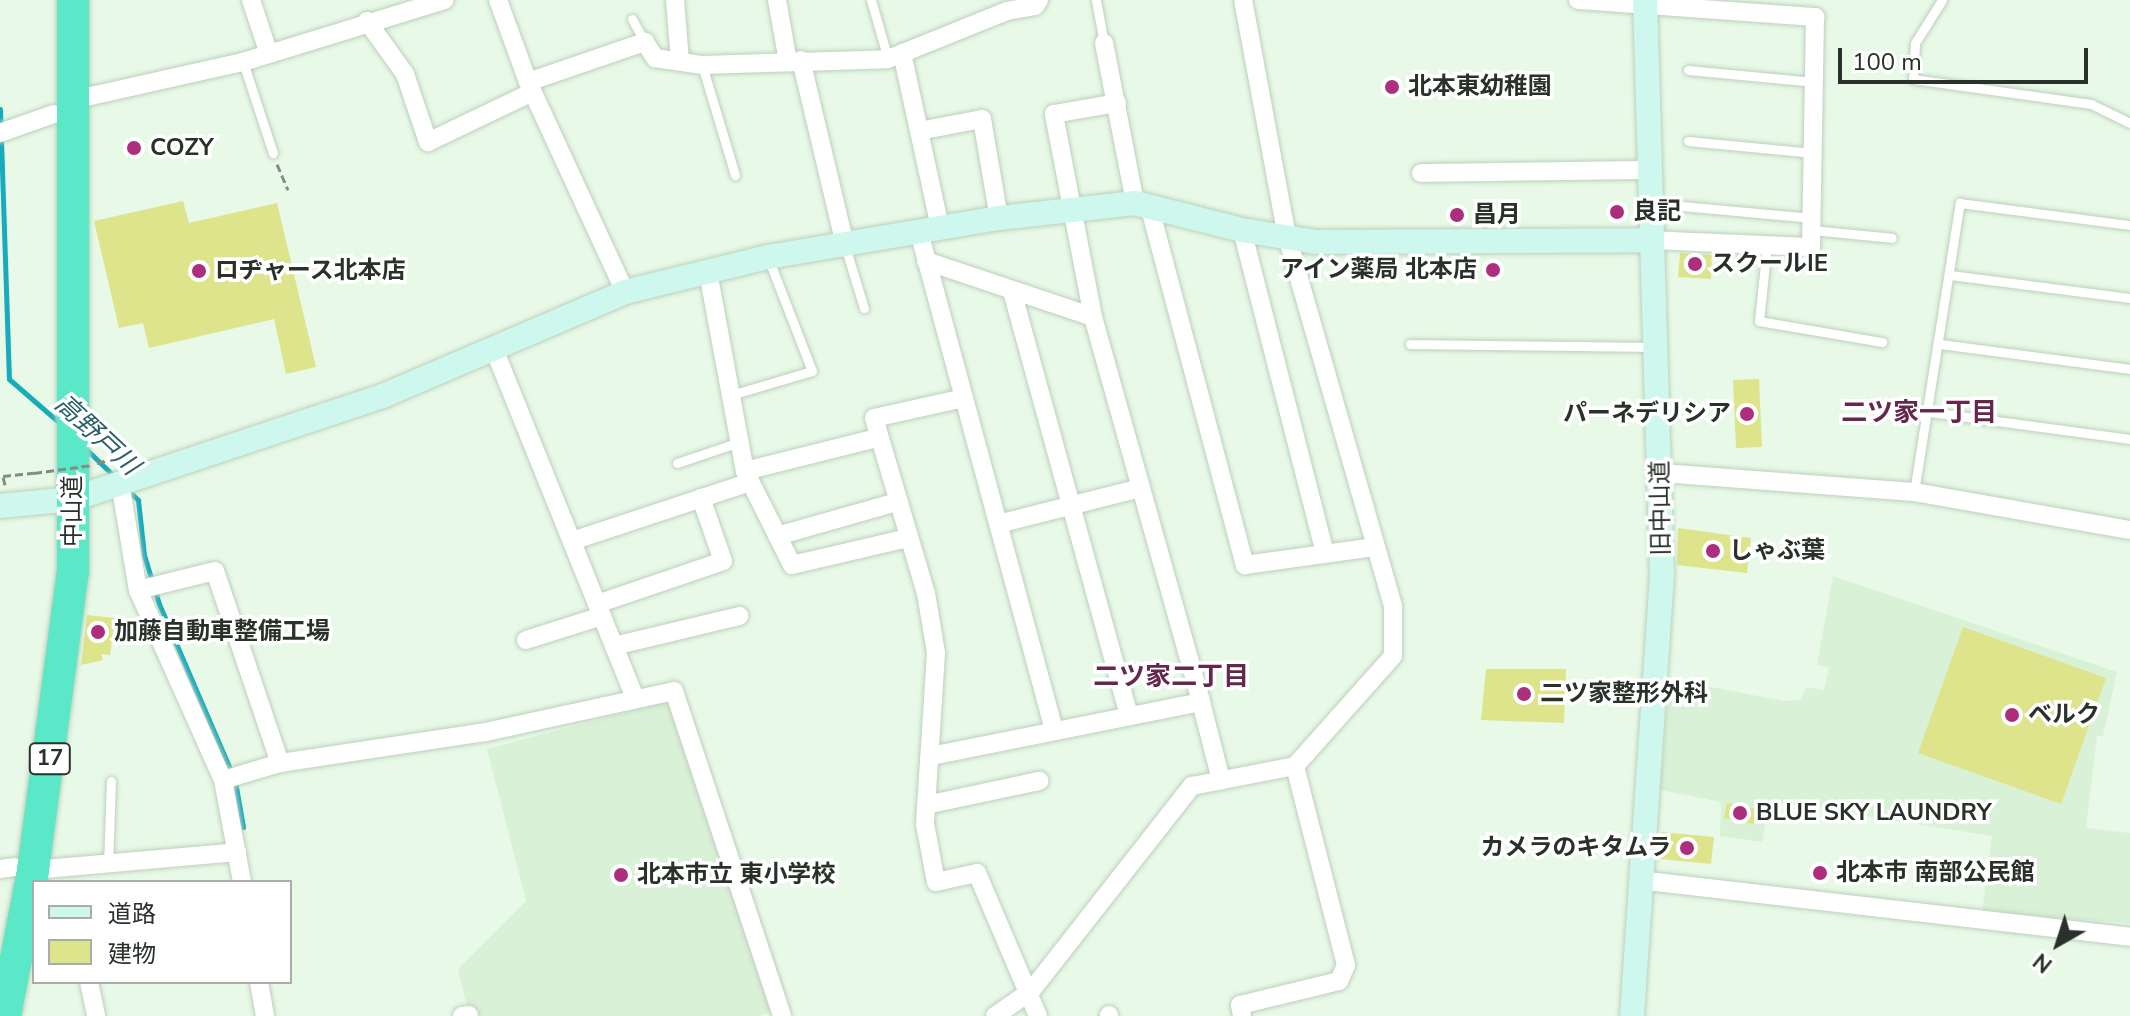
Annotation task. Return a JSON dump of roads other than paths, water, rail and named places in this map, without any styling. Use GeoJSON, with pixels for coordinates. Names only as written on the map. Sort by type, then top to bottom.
{"type":"FeatureCollection","features":[{"type":"Feature","properties":{"kind":"highway","name":"中山道"},"geometry":{"type":"LineString","coordinates":[[54,0],[64,107]]}},
{"type":"Feature","properties":{"kind":"highway","name":"中山道"},"geometry":{"type":"LineString","coordinates":[[0,937],[63,674],[73,572],[54,493],[64,107],[73,0]]}},
{"type":"Feature","properties":{"kind":"highway","name":"中山道"},"geometry":{"type":"LineString","coordinates":[[5,1016],[16,869]]}},
{"type":"Feature","properties":{"kind":"street"},"geometry":{"type":"LineString","coordinates":[[251,0],[268,51]]}},
{"type":"Feature","properties":{"kind":"street"},"geometry":{"type":"LineString","coordinates":[[369,0],[372,20],[405,74],[428,142],[530,87],[645,42],[655,58],[702,65],[895,56],[1006,6],[1035,6],[1039,0]]}},
{"type":"Feature","properties":{"kind":"street"},"geometry":{"type":"LineString","coordinates":[[0,133],[64,107],[243,62],[268,51],[445,0]]}},
{"type":"Feature","properties":{"kind":"street"},"geometry":{"type":"LineString","coordinates":[[498,0],[530,87],[625,292]]}},
{"type":"Feature","properties":{"kind":"street"},"geometry":{"type":"LineString","coordinates":[[675,0],[680,61]]}},
{"type":"Feature","properties":{"kind":"street"},"geometry":{"type":"LineString","coordinates":[[777,0],[845,245]]}},
{"type":"Feature","properties":{"kind":"street"},"geometry":{"type":"LineString","coordinates":[[995,1016],[1031,991],[1192,786],[1295,766],[1393,656],[1393,606],[1287,237],[1243,0]]}},
{"type":"Feature","properties":{"kind":"street"},"geometry":{"type":"LineString","coordinates":[[0,506],[54,493],[120,483],[385,395],[625,292],[768,257],[1068,208],[1142,204],[1242,230],[1316,242],[1651,240],[1811,247],[1815,17],[1578,0]]}},
{"type":"Feature","properties":{"kind":"street","name":"旧中山道"},"geometry":{"type":"LineString","coordinates":[[1632,1016],[1639,880],[1653,728],[1661,473],[1651,240],[1646,3]]}},
{"type":"Feature","properties":{"kind":"street"},"geometry":{"type":"LineString","coordinates":[[1104,43],[1142,204],[1245,565],[1374,547]]}},
{"type":"Feature","properties":{"kind":"street"},"geometry":{"type":"LineString","coordinates":[[895,56],[919,131],[930,230],[926,261],[1054,730]]}},
{"type":"Feature","properties":{"kind":"street"},"geometry":{"type":"LineString","coordinates":[[1117,103],[1054,114],[1068,208],[1093,317],[1221,780]]}},
{"type":"Feature","properties":{"kind":"street"},"geometry":{"type":"LineString","coordinates":[[919,131],[982,119],[999,218]]}},
{"type":"Feature","properties":{"kind":"street"},"geometry":{"type":"LineString","coordinates":[[1421,173],[1649,170]]}},
{"type":"Feature","properties":{"kind":"street"},"geometry":{"type":"LineString","coordinates":[[1242,230],[1325,554]]}},
{"type":"Feature","properties":{"kind":"street"},"geometry":{"type":"LineString","coordinates":[[926,261],[1093,317]]}},
{"type":"Feature","properties":{"kind":"street"},"geometry":{"type":"LineString","coordinates":[[708,272],[747,476],[792,565],[908,538]]}},
{"type":"Feature","properties":{"kind":"street"},"geometry":{"type":"LineString","coordinates":[[1012,291],[1129,715]]}},
{"type":"Feature","properties":{"kind":"street"},"geometry":{"type":"LineString","coordinates":[[494,349],[634,696]]}},
{"type":"Feature","properties":{"kind":"street"},"geometry":{"type":"LineString","coordinates":[[964,398],[874,418],[877,438],[926,593],[936,653],[926,805],[936,882],[977,873],[1031,991],[1038,1016]]}},
{"type":"Feature","properties":{"kind":"street"},"geometry":{"type":"LineString","coordinates":[[572,541],[701,498],[747,476],[877,438]]}},
{"type":"Feature","properties":{"kind":"street"},"geometry":{"type":"LineString","coordinates":[[1661,473],[1914,492],[2130,530]]}},
{"type":"Feature","properties":{"kind":"street"},"geometry":{"type":"LineString","coordinates":[[120,483],[138,590],[223,780],[242,880]]}},
{"type":"Feature","properties":{"kind":"street"},"geometry":{"type":"LineString","coordinates":[[998,524],[1140,488]]}},
{"type":"Feature","properties":{"kind":"street"},"geometry":{"type":"LineString","coordinates":[[526,640],[723,561],[701,498]]}},
{"type":"Feature","properties":{"kind":"street"},"geometry":{"type":"LineString","coordinates":[[777,536],[897,502]]}},
{"type":"Feature","properties":{"kind":"street"},"geometry":{"type":"LineString","coordinates":[[138,590],[215,571],[280,763]]}},
{"type":"Feature","properties":{"kind":"street"},"geometry":{"type":"LineString","coordinates":[[614,646],[739,616]]}},
{"type":"Feature","properties":{"kind":"street"},"geometry":{"type":"LineString","coordinates":[[223,780],[280,763],[486,732],[634,696],[674,691],[782,1016]]}},
{"type":"Feature","properties":{"kind":"street"},"geometry":{"type":"LineString","coordinates":[[930,756],[1201,702]]}},
{"type":"Feature","properties":{"kind":"street"},"geometry":{"type":"LineString","coordinates":[[1242,1016],[1240,1005],[1339,981],[1346,965],[1295,766]]}},
{"type":"Feature","properties":{"kind":"street"},"geometry":{"type":"LineString","coordinates":[[926,805],[1039,781]]}},
{"type":"Feature","properties":{"kind":"street"},"geometry":{"type":"LineString","coordinates":[[16,869],[95,872],[237,852]]}},
{"type":"Feature","properties":{"kind":"street"},"geometry":{"type":"LineString","coordinates":[[1639,880],[2130,937]]}},
{"type":"Feature","properties":{"kind":"street"},"geometry":{"type":"LineString","coordinates":[[89,984],[96,1016]]}},
{"type":"Feature","properties":{"kind":"street"},"geometry":{"type":"LineString","coordinates":[[259,984],[265,1016]]}},
{"type":"Feature","properties":{"kind":"lane"},"geometry":{"type":"LineString","coordinates":[[871,0],[895,56]]}},
{"type":"Feature","properties":{"kind":"lane"},"geometry":{"type":"LineString","coordinates":[[1096,0],[1104,43]]}},
{"type":"Feature","properties":{"kind":"lane"},"geometry":{"type":"LineString","coordinates":[[1942,0],[1915,43],[1913,79],[2091,104],[2130,123]]}},
{"type":"Feature","properties":{"kind":"lane"},"geometry":{"type":"LineString","coordinates":[[632,19],[645,42]]}},
{"type":"Feature","properties":{"kind":"lane"},"geometry":{"type":"LineString","coordinates":[[243,62],[273,153]]}},
{"type":"Feature","properties":{"kind":"lane"},"geometry":{"type":"LineString","coordinates":[[702,65],[735,175]]}},
{"type":"Feature","properties":{"kind":"lane"},"geometry":{"type":"LineString","coordinates":[[1688,70],[1814,82]]}},
{"type":"Feature","properties":{"kind":"lane"},"geometry":{"type":"LineString","coordinates":[[1688,141],[1813,153]]}},
{"type":"Feature","properties":{"kind":"lane"},"geometry":{"type":"LineString","coordinates":[[1914,492],[1930,412],[1960,203],[2130,225]]}},
{"type":"Feature","properties":{"kind":"lane"},"geometry":{"type":"LineString","coordinates":[[1682,206],[1892,238]]}},
{"type":"Feature","properties":{"kind":"lane"},"geometry":{"type":"LineString","coordinates":[[845,245],[864,308]]}},
{"type":"Feature","properties":{"kind":"lane"},"geometry":{"type":"LineString","coordinates":[[1767,245],[1759,321],[1882,342]]}},
{"type":"Feature","properties":{"kind":"lane"},"geometry":{"type":"LineString","coordinates":[[731,395],[812,371],[768,257]]}},
{"type":"Feature","properties":{"kind":"lane"},"geometry":{"type":"LineString","coordinates":[[1950,275],[2130,298]]}},
{"type":"Feature","properties":{"kind":"lane"},"geometry":{"type":"LineString","coordinates":[[1410,344],[1656,348]]}},
{"type":"Feature","properties":{"kind":"lane"},"geometry":{"type":"LineString","coordinates":[[1940,344],[2130,369]]}},
{"type":"Feature","properties":{"kind":"lane"},"geometry":{"type":"LineString","coordinates":[[1930,412],[2130,439]]}},
{"type":"Feature","properties":{"kind":"lane"},"geometry":{"type":"LineString","coordinates":[[677,463],[739,442]]}},
{"type":"Feature","properties":{"kind":"lane"},"geometry":{"type":"LineString","coordinates":[[95,872],[111,781]]}},
{"type":"Feature","properties":{"kind":"waterway","name":"高野戸川"},"geometry":{"type":"LineString","coordinates":[[0,109],[9,379],[62,425]]}},
{"type":"Feature","properties":{"kind":"waterway","name":"高野戸川"},"geometry":{"type":"LineString","coordinates":[[86,449],[116,478]]}},
{"type":"Feature","properties":{"kind":"waterway","name":"高野戸川"},"geometry":{"type":"LineString","coordinates":[[129,491],[138,500],[144,555],[159,604],[231,771]]}},
{"type":"Feature","properties":{"kind":"waterway","name":"高野戸川"},"geometry":{"type":"LineString","coordinates":[[235,781],[243,827]]}},
{"type":"Feature","properties":{"kind":"place","name":"北本東幼稚園"},"geometry":{"type":"Point","coordinates":[1392,87]}},
{"type":"Feature","properties":{"kind":"place","name":"COZY"},"geometry":{"type":"Point","coordinates":[134,148]}},
{"type":"Feature","properties":{"kind":"place","name":"良記"},"geometry":{"type":"Point","coordinates":[1617,212]}},
{"type":"Feature","properties":{"kind":"place","name":"昌月"},"geometry":{"type":"Point","coordinates":[1457,215]}},
{"type":"Feature","properties":{"kind":"place","name":"スクールIE"},"geometry":{"type":"Point","coordinates":[1695,264]}},
{"type":"Feature","properties":{"kind":"place","name":"アイン薬局 北本店"},"geometry":{"type":"Point","coordinates":[1493,270]}},
{"type":"Feature","properties":{"kind":"place","name":"ロヂャース北本店"},"geometry":{"type":"Point","coordinates":[199,271]}},
{"type":"Feature","properties":{"kind":"place","name":"パーネデリシア"},"geometry":{"type":"Point","coordinates":[1747,414]}},
{"type":"Feature","properties":{"kind":"place","name":"しゃぶ葉"},"geometry":{"type":"Point","coordinates":[1713,551]}},
{"type":"Feature","properties":{"kind":"place","name":"加藤自動車整備工場"},"geometry":{"type":"Point","coordinates":[98,632]}},
{"type":"Feature","properties":{"kind":"place","name":"二ツ家整形外科"},"geometry":{"type":"Point","coordinates":[1524,694]}},
{"type":"Feature","properties":{"kind":"place","name":"ベルク"},"geometry":{"type":"Point","coordinates":[2012,715]}},
{"type":"Feature","properties":{"kind":"place","name":"BLUE SKY LAUNDRY"},"geometry":{"type":"Point","coordinates":[1740,813]}},
{"type":"Feature","properties":{"kind":"place","name":"カメラのキタムラ"},"geometry":{"type":"Point","coordinates":[1687,848]}},
{"type":"Feature","properties":{"kind":"place","name":"北本市 南部公民館"},"geometry":{"type":"Point","coordinates":[1820,873]}},
{"type":"Feature","properties":{"kind":"place","name":"北本市立 東小学校"},"geometry":{"type":"Point","coordinates":[621,875]}},
{"type":"Feature","properties":{"kind":"district","name":"二ツ家一丁目"},"geometry":{"type":"Point","coordinates":[1919,413]}},
{"type":"Feature","properties":{"kind":"district","name":"二ツ家二丁目"},"geometry":{"type":"Point","coordinates":[1171,677]}}]}
